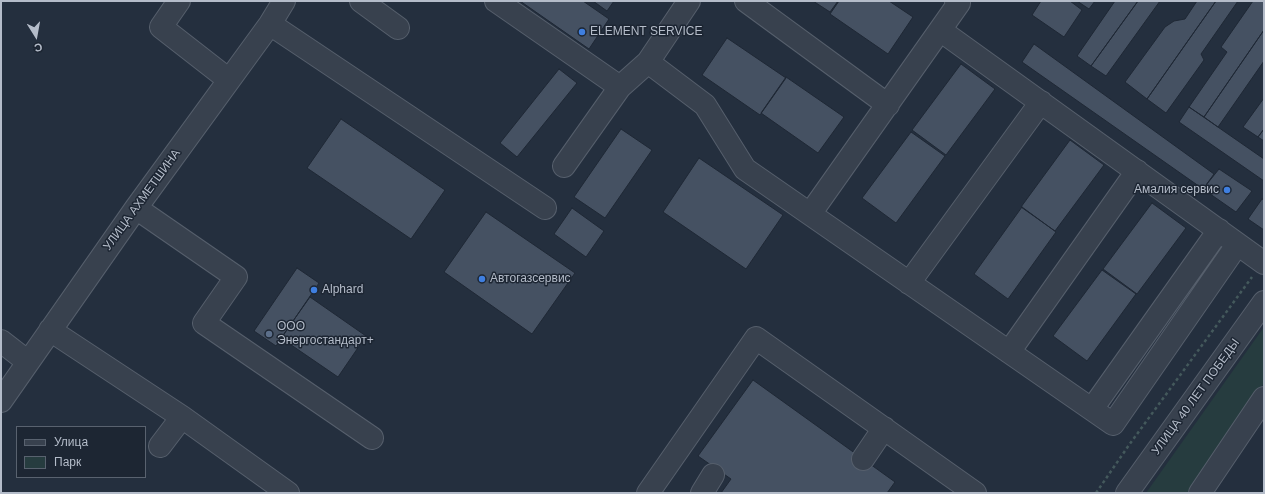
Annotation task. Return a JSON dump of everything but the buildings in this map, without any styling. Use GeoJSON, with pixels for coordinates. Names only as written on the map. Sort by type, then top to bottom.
{"type":"FeatureCollection","features":[{"type":"Feature","properties":{"kind":"street"},"geometry":{"type":"LineString","coordinates":[[179,1],[161,26],[229,80]]}},
{"type":"Feature","properties":{"kind":"street","name":"УЛИЦА АХМЕТШИНА"},"geometry":{"type":"LineString","coordinates":[[1,401],[136,208],[270,24],[284,1]]}},
{"type":"Feature","properties":{"kind":"street"},"geometry":{"type":"LineString","coordinates":[[361,1],[398,28]]}},
{"type":"Feature","properties":{"kind":"street"},"geometry":{"type":"LineString","coordinates":[[496,1],[620,87]]}},
{"type":"Feature","properties":{"kind":"street"},"geometry":{"type":"LineString","coordinates":[[564,166],[620,87],[648,62],[689,1]]}},
{"type":"Feature","properties":{"kind":"street"},"geometry":{"type":"LineString","coordinates":[[746,1],[888,105]]}},
{"type":"Feature","properties":{"kind":"street"},"geometry":{"type":"LineString","coordinates":[[810,214],[940,30],[958,3],[956,1]]}},
{"type":"Feature","properties":{"kind":"street"},"geometry":{"type":"LineString","coordinates":[[270,24],[545,208]]}},
{"type":"Feature","properties":{"kind":"street"},"geometry":{"type":"LineString","coordinates":[[940,30],[1263,263]]}},
{"type":"Feature","properties":{"kind":"street"},"geometry":{"type":"LineString","coordinates":[[648,62],[705,105],[745,169],[1113,424],[1238,245]]}},
{"type":"Feature","properties":{"kind":"street"},"geometry":{"type":"LineString","coordinates":[[909,283],[1041,102]]}},
{"type":"Feature","properties":{"kind":"street"},"geometry":{"type":"LineString","coordinates":[[1009,352],[1137,171]]}},
{"type":"Feature","properties":{"kind":"street"},"geometry":{"type":"LineString","coordinates":[[136,208],[236,277],[204,323],[372,438]]}},
{"type":"Feature","properties":{"kind":"street"},"geometry":{"type":"LineString","coordinates":[[1092,409],[1219,230]]}},
{"type":"Feature","properties":{"kind":"street","name":"УЛИЦА 40 ЛЕТ ПОБЕДЫ"},"geometry":{"type":"LineString","coordinates":[[1127,493],[1264,302]]}},
{"type":"Feature","properties":{"kind":"street"},"geometry":{"type":"LineString","coordinates":[[50,330],[182,417],[288,493]]}},
{"type":"Feature","properties":{"kind":"street"},"geometry":{"type":"LineString","coordinates":[[648,493],[756,338],[975,493]]}},
{"type":"Feature","properties":{"kind":"street"},"geometry":{"type":"LineString","coordinates":[[1,341],[28,362]]}},
{"type":"Feature","properties":{"kind":"street"},"geometry":{"type":"LineString","coordinates":[[1200,493],[1264,398]]}},
{"type":"Feature","properties":{"kind":"street"},"geometry":{"type":"LineString","coordinates":[[160,446],[182,417]]}},
{"type":"Feature","properties":{"kind":"street"},"geometry":{"type":"LineString","coordinates":[[863,459],[884,428]]}},
{"type":"Feature","properties":{"kind":"path"},"geometry":{"type":"LineString","coordinates":[[1096,493],[1129,445],[1263,263]]}},
{"type":"Feature","properties":{"kind":"green space"},"geometry":{"type":"Polygon","coordinates":[[[1264,327],[1264,383],[1187,493],[1146,493],[1264,327]]]}},
{"type":"Feature","properties":{"kind":"place","name":"ELEMENT SERVICE"},"geometry":{"type":"Point","coordinates":[582,32]}},
{"type":"Feature","properties":{"kind":"place","name":"Амалия сервис"},"geometry":{"type":"Point","coordinates":[1227,190]}},
{"type":"Feature","properties":{"kind":"place","name":"Автогазсервис"},"geometry":{"type":"Point","coordinates":[482,279]}},
{"type":"Feature","properties":{"kind":"place","name":"Alphard"},"geometry":{"type":"Point","coordinates":[314,290]}},
{"type":"Feature","properties":{"kind":"place","name":"ООО Энергостандарт+"},"geometry":{"type":"Point","coordinates":[269,334]}}]}
